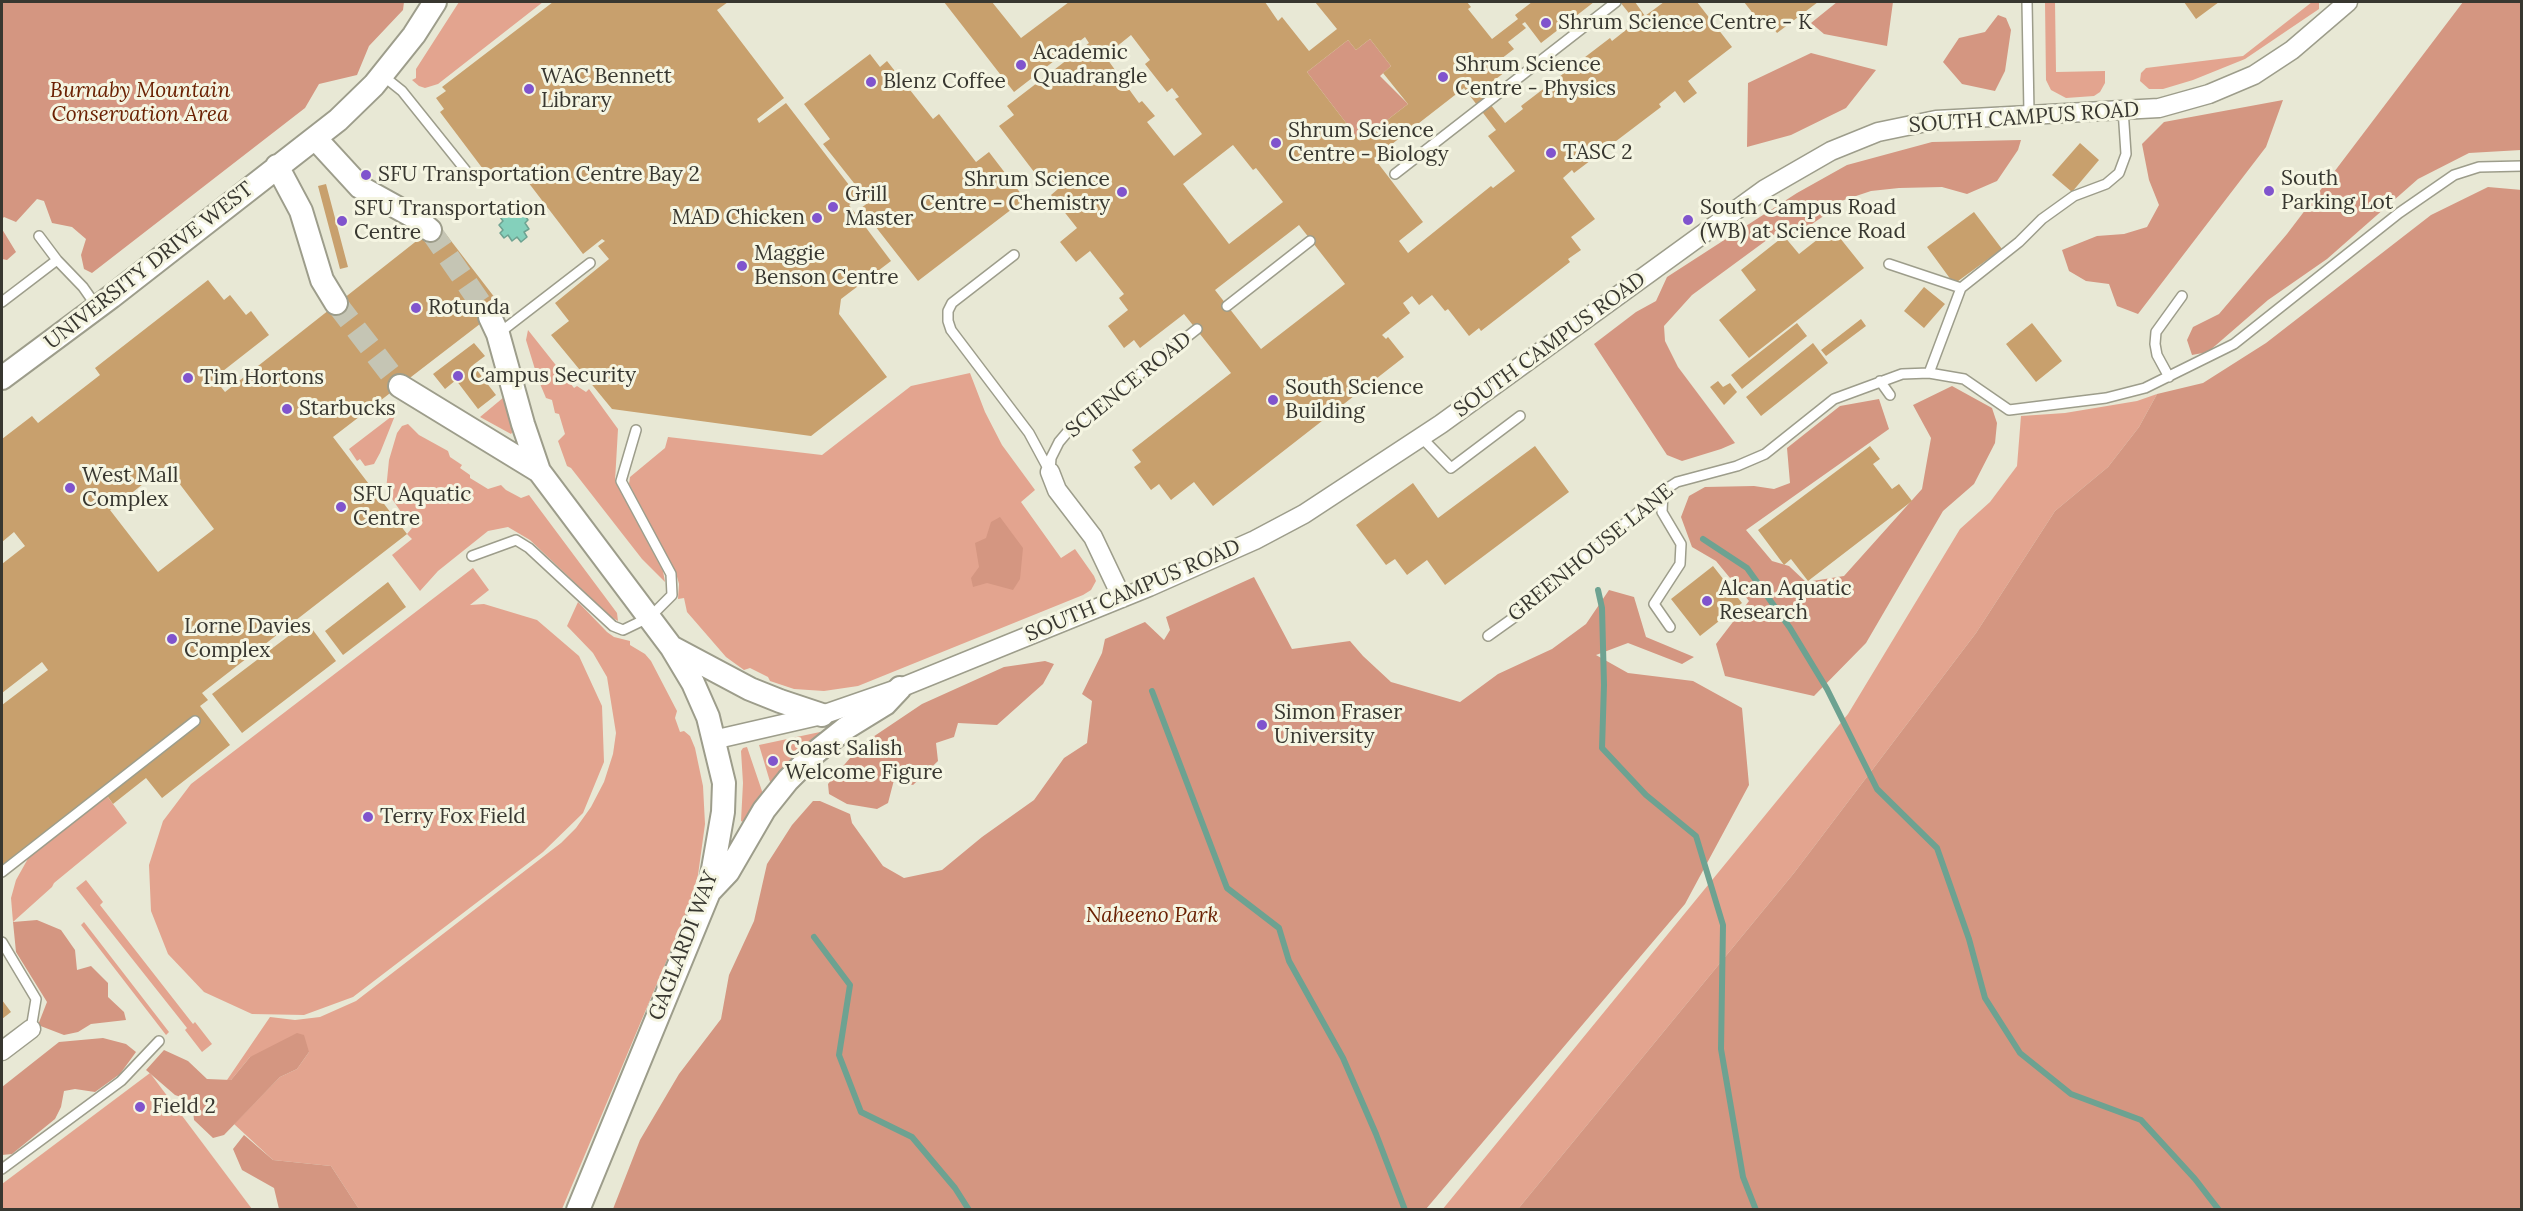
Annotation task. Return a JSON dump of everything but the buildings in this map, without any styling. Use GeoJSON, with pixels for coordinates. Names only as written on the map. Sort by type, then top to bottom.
{"type":"FeatureCollection","features":[{"type":"Feature","properties":{"kind":"street","name":"UNIVERSITY DRIVE WEST"},"geometry":{"type":"LineString","coordinates":[[2,378],[338,120],[382,75],[414,35],[435,2]]}},
{"type":"Feature","properties":{"kind":"street","name":"SOUTH CAMPUS ROAD"},"geometry":{"type":"LineString","coordinates":[[713,740],[822,715],[900,688],[1122,598],[1255,540],[1304,514],[1421,437],[1765,189],[1831,150],[1878,132],[1912,124],[2030,113],[2159,108],[2209,94],[2254,75],[2292,50],[2348,2]]}},
{"type":"Feature","properties":{"kind":"street"},"geometry":{"type":"LineString","coordinates":[[315,138],[360,187],[416,218],[430,230]]}},
{"type":"Feature","properties":{"kind":"street"},"geometry":{"type":"LineString","coordinates":[[277,166],[301,211],[322,280],[336,303]]}},
{"type":"Feature","properties":{"kind":"street","name":"GAGLARDI WAY"},"geometry":{"type":"LineString","coordinates":[[494,325],[539,471],[650,617],[693,683],[708,717],[724,783],[723,812],[709,892],[578,1209]]}},
{"type":"Feature","properties":{"kind":"street","name":"GAGLARDI WAY"},"geometry":{"type":"LineString","coordinates":[[399,386],[539,471]]}},
{"type":"Feature","properties":{"kind":"street"},"geometry":{"type":"LineString","coordinates":[[1050,472],[1057,490],[1093,537],[1122,598]]}},
{"type":"Feature","properties":{"kind":"street"},"geometry":{"type":"LineString","coordinates":[[672,648],[750,688],[822,715]]}},
{"type":"Feature","properties":{"kind":"street"},"geometry":{"type":"LineString","coordinates":[[709,892],[728,872],[764,810],[788,780],[816,752],[846,728],[885,704],[900,688]]}},
{"type":"Feature","properties":{"kind":"street"},"geometry":{"type":"LineString","coordinates":[[2,1051],[31,1029]]}},
{"type":"Feature","properties":{"kind":"lane"},"geometry":{"type":"LineString","coordinates":[[1395,174],[1616,2]]}},
{"type":"Feature","properties":{"kind":"lane"},"geometry":{"type":"LineString","coordinates":[[2027,2],[2030,113]]}},
{"type":"Feature","properties":{"kind":"lane"},"geometry":{"type":"LineString","coordinates":[[382,75],[402,91],[467,172]]}},
{"type":"Feature","properties":{"kind":"lane"},"geometry":{"type":"LineString","coordinates":[[1929,373],[1961,288],[2019,242],[2042,219],[2074,196],[2106,184],[2119,174],[2126,154],[2123,109]]}},
{"type":"Feature","properties":{"kind":"lane","name":"GREENHOUSE LANE"},"geometry":{"type":"LineString","coordinates":[[1488,636],[1516,616],[1663,491],[1677,482],[1737,466],[1765,454],[1834,399],[1902,374],[1929,373],[1964,379],[2009,410],[2106,398],[2145,388],[2234,344],[2399,213],[2454,175],[2479,167],[2522,166]]}},
{"type":"Feature","properties":{"kind":"lane"},"geometry":{"type":"LineString","coordinates":[[39,236],[57,260],[83,287],[97,307]]}},
{"type":"Feature","properties":{"kind":"lane"},"geometry":{"type":"LineString","coordinates":[[1227,306],[1311,241]]}},
{"type":"Feature","properties":{"kind":"lane"},"geometry":{"type":"LineString","coordinates":[[1014,255],[952,303],[948,311],[948,321],[951,330],[1029,433],[1050,472]]}},
{"type":"Feature","properties":{"kind":"lane"},"geometry":{"type":"LineString","coordinates":[[2,302],[57,260]]}},
{"type":"Feature","properties":{"kind":"lane"},"geometry":{"type":"LineString","coordinates":[[494,325],[590,263]]}},
{"type":"Feature","properties":{"kind":"lane"},"geometry":{"type":"LineString","coordinates":[[1889,264],[1961,288]]}},
{"type":"Feature","properties":{"kind":"lane"},"geometry":{"type":"LineString","coordinates":[[2169,377],[2157,355],[2156,332],[2182,296]]}},
{"type":"Feature","properties":{"kind":"lane","name":"SCIENCE ROAD"},"geometry":{"type":"LineString","coordinates":[[1050,472],[1051,458],[1059,442],[1070,429],[1197,329]]}},
{"type":"Feature","properties":{"kind":"lane"},"geometry":{"type":"LineString","coordinates":[[1880,381],[1890,395]]}},
{"type":"Feature","properties":{"kind":"lane"},"geometry":{"type":"LineString","coordinates":[[1421,437],[1451,468],[1520,416]]}},
{"type":"Feature","properties":{"kind":"lane"},"geometry":{"type":"LineString","coordinates":[[472,556],[516,540],[529,548],[613,626],[623,630],[650,617],[672,595],[671,574],[621,481],[636,430]]}},
{"type":"Feature","properties":{"kind":"lane"},"geometry":{"type":"LineString","coordinates":[[1663,491],[1662,512],[1681,544],[1680,564],[1654,604],[1670,627]]}},
{"type":"Feature","properties":{"kind":"lane"},"geometry":{"type":"LineString","coordinates":[[2,872],[195,721]]}},
{"type":"Feature","properties":{"kind":"lane"},"geometry":{"type":"LineString","coordinates":[[2,942],[36,999],[31,1029]]}},
{"type":"Feature","properties":{"kind":"lane"},"geometry":{"type":"LineString","coordinates":[[2,1169],[121,1081],[159,1041]]}},
{"type":"Feature","properties":{"kind":"shaded area"},"geometry":{"type":"Polygon","coordinates":[[[459,2],[543,2],[438,84],[425,88],[419,86],[412,80],[416,78],[416,69],[459,2]]]}},
{"type":"Feature","properties":{"kind":"shaded area"},"geometry":{"type":"Polygon","coordinates":[[[2045,2],[2055,2],[2056,72],[2105,71],[2105,83],[2100,92],[2094,96],[2066,98],[2051,90],[2046,80],[2045,2]]]}},
{"type":"Feature","properties":{"kind":"shaded area"},"geometry":{"type":"Polygon","coordinates":[[[2312,2],[2319,2],[2319,9],[2245,59],[2193,80],[2163,89],[2149,89],[2140,81],[2141,73],[2146,68],[2243,56],[2312,2]]]}},
{"type":"Feature","properties":{"kind":"shaded area"},"geometry":{"type":"Polygon","coordinates":[[[528,330],[574,388],[577,386],[586,392],[589,389],[618,429],[615,481],[663,571],[665,582],[642,559],[571,468],[567,466],[558,441],[565,434],[559,414],[555,413],[552,400],[546,398],[538,379],[526,340],[528,330]]]}},
{"type":"Feature","properties":{"kind":"shaded area"},"geometry":{"type":"Polygon","coordinates":[[[970,373],[985,412],[1002,445],[1035,490],[1021,502],[1061,558],[1075,549],[1096,581],[1091,590],[858,686],[824,691],[794,689],[770,681],[768,677],[750,668],[744,670],[726,657],[687,612],[684,598],[678,599],[679,584],[676,573],[629,484],[630,477],[665,448],[668,437],[822,455],[911,386],[970,373]]]}},
{"type":"Feature","properties":{"kind":"shaded area"},"geometry":{"type":"Polygon","coordinates":[[[2157,394],[2139,427],[2108,467],[2055,511],[1976,633],[1794,873],[1518,1209],[1442,1210],[1848,714],[1960,529],[1990,502],[2017,466],[2021,416],[2065,413],[2137,401],[2157,394]]]}},
{"type":"Feature","properties":{"kind":"shaded area"},"geometry":{"type":"Polygon","coordinates":[[[504,397],[514,430],[511,434],[480,417],[504,397]]]}},
{"type":"Feature","properties":{"kind":"shaded area"},"geometry":{"type":"Polygon","coordinates":[[[396,413],[374,464],[365,466],[360,459],[357,461],[349,449],[396,413]]]}},
{"type":"Feature","properties":{"kind":"shaded area"},"geometry":{"type":"Polygon","coordinates":[[[408,424],[419,435],[448,451],[450,457],[462,465],[460,468],[470,475],[470,478],[488,489],[501,485],[521,498],[529,495],[617,613],[618,621],[530,540],[508,527],[488,531],[438,571],[420,591],[392,555],[412,539],[407,534],[412,528],[386,490],[389,460],[397,433],[402,426],[408,424]]]}},
{"type":"Feature","properties":{"kind":"shaded area","name":"Terry Fox Field"},"geometry":{"type":"Polygon","coordinates":[[[473,568],[489,590],[470,605],[484,604],[537,620],[579,656],[602,706],[604,762],[583,813],[543,852],[353,997],[304,1015],[252,1014],[204,992],[168,954],[151,911],[149,865],[163,821],[191,784],[473,568]]]}},
{"type":"Feature","properties":{"kind":"shaded area"},"geometry":{"type":"Polygon","coordinates":[[[578,602],[607,632],[614,637],[630,641],[630,645],[645,654],[651,661],[677,711],[675,718],[680,732],[684,731],[690,736],[695,748],[703,786],[705,824],[698,875],[685,917],[562,1209],[359,1209],[331,1166],[273,1160],[234,1124],[280,1077],[297,1069],[309,1052],[250,1057],[231,1080],[227,1080],[270,1017],[295,1020],[320,1017],[356,1001],[561,843],[576,828],[591,807],[604,782],[613,754],[616,733],[607,677],[593,653],[567,626],[578,602]]]}},
{"type":"Feature","properties":{"kind":"shaded area"},"geometry":{"type":"Polygon","coordinates":[[[820,732],[822,734],[771,785],[759,745],[820,732]]]}},
{"type":"Feature","properties":{"kind":"shaded area"},"geometry":{"type":"Polygon","coordinates":[[[747,747],[763,794],[743,822],[741,821],[743,783],[741,751],[747,747]]]}},
{"type":"Feature","properties":{"kind":"shaded area"},"geometry":{"type":"Polygon","coordinates":[[[107,796],[127,823],[54,883],[13,922],[11,898],[16,880],[30,855],[107,796]]]}},
{"type":"Feature","properties":{"kind":"shaded area"},"geometry":{"type":"Polygon","coordinates":[[[86,880],[103,902],[100,905],[193,1024],[195,1022],[212,1044],[202,1052],[185,1030],[187,1028],[76,888],[86,880]]]}},
{"type":"Feature","properties":{"kind":"shaded area"},"geometry":{"type":"Polygon","coordinates":[[[84,922],[169,1032],[166,1035],[81,925],[84,922]]]}},
{"type":"Feature","properties":{"kind":"shaded area","name":"Field 2"},"geometry":{"type":"Polygon","coordinates":[[[150,1073],[252,1209],[2,1210],[2,1184],[150,1073]]]}},
{"type":"Feature","properties":{"kind":"green space","name":"Burnaby Mountain Conservation Area"},"geometry":{"type":"Polygon","coordinates":[[[2,2],[404,2],[403,10],[369,46],[357,75],[319,84],[305,108],[92,273],[84,269],[81,255],[86,239],[72,227],[52,223],[44,201],[37,199],[16,222],[4,217],[2,219],[2,2]]]}},
{"type":"Feature","properties":{"kind":"green space"},"geometry":{"type":"Polygon","coordinates":[[[1837,2],[1893,2],[1887,46],[1824,34],[1811,23],[1837,2]]]}},
{"type":"Feature","properties":{"kind":"green space"},"geometry":{"type":"Polygon","coordinates":[[[2463,2],[2521,2],[2521,150],[2469,153],[2418,179],[2327,259],[2268,300],[2208,352],[2192,355],[2187,340],[2193,327],[2219,314],[2287,234],[2463,2]]]}},
{"type":"Feature","properties":{"kind":"green space"},"geometry":{"type":"Polygon","coordinates":[[[1998,15],[2006,18],[2011,30],[2005,71],[1995,91],[1962,84],[1943,62],[1959,38],[1985,32],[1998,15]]]}},
{"type":"Feature","properties":{"kind":"green space"},"geometry":{"type":"Polygon","coordinates":[[[1370,39],[1391,66],[1380,76],[1408,104],[1360,141],[1307,72],[1348,40],[1356,50],[1370,39]]]}},
{"type":"Feature","properties":{"kind":"green space"},"geometry":{"type":"Polygon","coordinates":[[[1811,53],[1876,70],[1846,108],[1791,135],[1747,147],[1748,83],[1811,53]]]}},
{"type":"Feature","properties":{"kind":"green space"},"geometry":{"type":"Polygon","coordinates":[[[2283,100],[2266,147],[2138,314],[2117,306],[2109,284],[2086,281],[2069,271],[2062,250],[2097,236],[2124,234],[2147,227],[2159,205],[2149,180],[2142,144],[2164,122],[2283,100]]]}},
{"type":"Feature","properties":{"kind":"green space"},"geometry":{"type":"Polygon","coordinates":[[[2021,140],[2018,150],[1997,181],[1967,194],[1942,187],[1899,188],[1871,191],[1829,205],[1825,215],[1799,233],[1775,234],[1692,295],[1664,326],[1665,341],[1678,367],[1735,443],[1682,461],[1667,455],[1594,344],[1636,312],[1656,301],[1667,277],[1797,193],[1847,165],[1932,142],[2021,140]]]}},
{"type":"Feature","properties":{"kind":"green space"},"geometry":{"type":"Polygon","coordinates":[[[2488,187],[2522,190],[2521,1209],[1518,1209],[1794,873],[1976,633],[2055,511],[2108,467],[2139,427],[2157,394],[2203,383],[2266,343],[2431,215],[2488,187]]]}},
{"type":"Feature","properties":{"kind":"green space"},"geometry":{"type":"Polygon","coordinates":[[[2,229],[16,252],[7,260],[2,259],[2,229]]]}},
{"type":"Feature","properties":{"kind":"green space"},"geometry":{"type":"Polygon","coordinates":[[[1952,386],[1992,408],[1997,423],[1995,443],[1974,484],[1943,511],[1866,643],[1814,696],[1725,676],[1716,644],[1749,601],[1716,561],[1692,547],[1681,517],[1689,496],[1705,487],[1754,486],[1774,489],[1790,483],[1787,448],[1840,406],[1879,399],[1889,429],[1746,530],[1772,561],[1789,566],[1806,582],[1844,576],[1922,489],[1931,438],[1913,405],[1952,386]]]}},
{"type":"Feature","properties":{"kind":"green space"},"geometry":{"type":"Polygon","coordinates":[[[1000,517],[1023,548],[1020,579],[1013,590],[987,583],[973,587],[971,578],[979,567],[975,543],[986,538],[991,522],[1000,517]]]}},
{"type":"Feature","properties":{"kind":"green space","name":"Naheeno Park"},"geometry":{"type":"Polygon","coordinates":[[[1254,577],[1292,649],[1350,641],[1391,682],[1460,702],[1498,674],[1552,649],[1586,624],[1609,590],[1634,597],[1646,637],[1694,657],[1682,664],[1628,643],[1596,655],[1628,673],[1693,681],[1742,708],[1749,785],[1685,904],[1426,1209],[613,1209],[640,1140],[679,1074],[721,1019],[729,975],[754,921],[767,864],[792,825],[813,801],[820,801],[850,814],[852,823],[883,866],[904,878],[942,870],[982,837],[1034,800],[1064,758],[1087,743],[1092,701],[1082,694],[1102,653],[1105,639],[1145,622],[1164,640],[1170,630],[1166,617],[1254,577]]]}},
{"type":"Feature","properties":{"kind":"green space"},"geometry":{"type":"Polygon","coordinates":[[[1045,661],[1054,664],[1043,684],[997,725],[958,723],[954,737],[936,743],[938,761],[913,785],[894,780],[888,803],[877,809],[847,804],[829,794],[828,784],[861,745],[922,704],[1004,667],[1045,661]]]}},
{"type":"Feature","properties":{"kind":"green space"},"geometry":{"type":"Polygon","coordinates":[[[37,920],[61,930],[75,950],[77,970],[91,966],[108,983],[108,997],[124,1012],[126,1020],[91,1024],[78,1032],[64,1035],[38,1025],[47,1002],[16,952],[13,922],[37,920]]]}},
{"type":"Feature","properties":{"kind":"green space"},"geometry":{"type":"Polygon","coordinates":[[[297,1033],[304,1035],[309,1052],[297,1069],[280,1077],[224,1135],[213,1138],[194,1120],[192,1101],[175,1095],[146,1070],[164,1050],[188,1061],[207,1079],[231,1080],[250,1057],[297,1033]]]}},
{"type":"Feature","properties":{"kind":"green space"},"geometry":{"type":"Polygon","coordinates":[[[103,1038],[126,1044],[136,1052],[120,1074],[95,1092],[75,1089],[64,1091],[61,1107],[55,1119],[12,1154],[2,1155],[2,1087],[59,1042],[103,1038]]]}},
{"type":"Feature","properties":{"kind":"green space"},"geometry":{"type":"Polygon","coordinates":[[[244,1135],[273,1160],[331,1166],[359,1209],[279,1209],[274,1188],[242,1170],[233,1149],[244,1135]]]}},
{"type":"Feature","properties":{"kind":"water"},"geometry":{"type":"Polygon","coordinates":[[[507,211],[510,215],[516,211],[520,215],[523,213],[528,220],[525,223],[529,229],[524,232],[527,237],[521,242],[517,237],[512,241],[508,235],[504,238],[500,233],[503,230],[499,225],[503,221],[500,217],[507,211]]]}},
{"type":"Feature","properties":{"kind":"waterway"},"geometry":{"type":"LineString","coordinates":[[1703,539],[1747,568],[1790,628],[1827,689],[1877,789],[1937,848],[1969,939],[1985,998],[2020,1053],[2071,1094],[2141,1120],[2195,1179],[2219,1210]]}},
{"type":"Feature","properties":{"kind":"waterway"},"geometry":{"type":"LineString","coordinates":[[1598,590],[1602,608],[1604,685],[1602,748],[1646,795],[1696,836],[1723,925],[1721,1049],[1743,1177],[1756,1210]]}},
{"type":"Feature","properties":{"kind":"waterway"},"geometry":{"type":"LineString","coordinates":[[1152,691],[1227,888],[1279,928],[1289,961],[1343,1058],[1376,1134],[1405,1210]]}},
{"type":"Feature","properties":{"kind":"waterway"},"geometry":{"type":"LineString","coordinates":[[814,937],[850,985],[839,1055],[861,1112],[912,1137],[955,1188],[969,1210]]}},
{"type":"Feature","properties":{"kind":"tunnel"},"geometry":{"type":"LineString","coordinates":[[430,230],[490,317]]}},
{"type":"Feature","properties":{"kind":"tunnel"},"geometry":{"type":"LineString","coordinates":[[336,303],[400,386]]}},
{"type":"Feature","properties":{"kind":"place","name":"Shrum Science Centre - K"},"geometry":{"type":"Point","coordinates":[1546,23]}},
{"type":"Feature","properties":{"kind":"place","name":"Academic Quadrangle"},"geometry":{"type":"Point","coordinates":[1021,65]}},
{"type":"Feature","properties":{"kind":"place","name":"Shrum Science Centre - Physics"},"geometry":{"type":"Point","coordinates":[1443,77]}},
{"type":"Feature","properties":{"kind":"place","name":"Blenz Coffee"},"geometry":{"type":"Point","coordinates":[871,82]}},
{"type":"Feature","properties":{"kind":"place","name":"WAC Bennett Library"},"geometry":{"type":"Point","coordinates":[529,89]}},
{"type":"Feature","properties":{"kind":"place","name":"Shrum Science Centre - Biology"},"geometry":{"type":"Point","coordinates":[1276,143]}},
{"type":"Feature","properties":{"kind":"place","name":"TASC 2"},"geometry":{"type":"Point","coordinates":[1551,153]}},
{"type":"Feature","properties":{"kind":"place","name":"SFU Transportation Centre Bay 2"},"geometry":{"type":"Point","coordinates":[366,175]}},
{"type":"Feature","properties":{"kind":"place","name":"South Parking Lot"},"geometry":{"type":"Point","coordinates":[2269,191]}},
{"type":"Feature","properties":{"kind":"place","name":"Shrum Science Centre - Chemistry"},"geometry":{"type":"Point","coordinates":[1122,192]}},
{"type":"Feature","properties":{"kind":"place","name":"Grill Master"},"geometry":{"type":"Point","coordinates":[833,207]}},
{"type":"Feature","properties":{"kind":"place","name":"MAD Chicken"},"geometry":{"type":"Point","coordinates":[817,218]}},
{"type":"Feature","properties":{"kind":"place","name":"South Campus Road (WB) at Science Road"},"geometry":{"type":"Point","coordinates":[1688,220]}},
{"type":"Feature","properties":{"kind":"place","name":"SFU Transportation Centre"},"geometry":{"type":"Point","coordinates":[342,221]}},
{"type":"Feature","properties":{"kind":"place","name":"Maggie Benson Centre"},"geometry":{"type":"Point","coordinates":[742,266]}},
{"type":"Feature","properties":{"kind":"place","name":"Rotunda"},"geometry":{"type":"Point","coordinates":[416,308]}},
{"type":"Feature","properties":{"kind":"place","name":"Campus Security"},"geometry":{"type":"Point","coordinates":[458,376]}},
{"type":"Feature","properties":{"kind":"place","name":"Tim Hortons"},"geometry":{"type":"Point","coordinates":[188,378]}},
{"type":"Feature","properties":{"kind":"place","name":"South Science Building"},"geometry":{"type":"Point","coordinates":[1273,400]}},
{"type":"Feature","properties":{"kind":"place","name":"Starbucks"},"geometry":{"type":"Point","coordinates":[287,409]}},
{"type":"Feature","properties":{"kind":"place","name":"West Mall Complex"},"geometry":{"type":"Point","coordinates":[70,488]}},
{"type":"Feature","properties":{"kind":"place","name":"SFU Aquatic Centre"},"geometry":{"type":"Point","coordinates":[341,507]}},
{"type":"Feature","properties":{"kind":"place","name":"Alcan Aquatic Research"},"geometry":{"type":"Point","coordinates":[1707,601]}},
{"type":"Feature","properties":{"kind":"place","name":"Lorne Davies Complex"},"geometry":{"type":"Point","coordinates":[172,639]}},
{"type":"Feature","properties":{"kind":"place","name":"Simon Fraser University"},"geometry":{"type":"Point","coordinates":[1262,725]}},
{"type":"Feature","properties":{"kind":"place","name":"Coast Salish Welcome Figure"},"geometry":{"type":"Point","coordinates":[773,761]}},
{"type":"Feature","properties":{"kind":"place","name":"Terry Fox Field"},"geometry":{"type":"Point","coordinates":[368,817]}},
{"type":"Feature","properties":{"kind":"place","name":"Field 2"},"geometry":{"type":"Point","coordinates":[140,1107]}}]}
